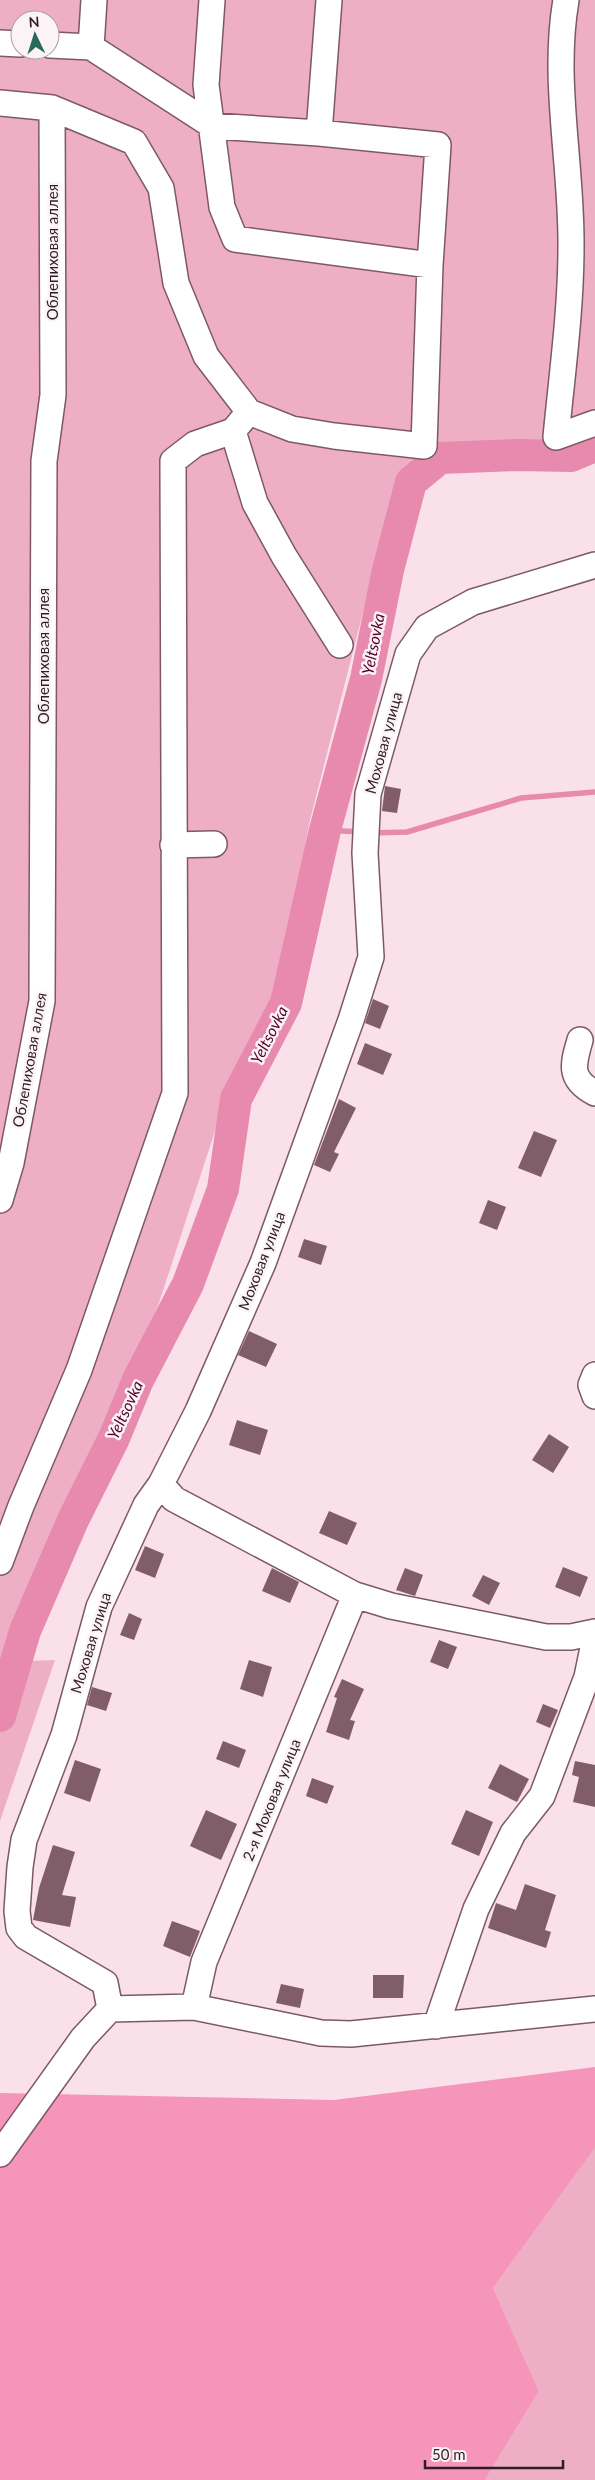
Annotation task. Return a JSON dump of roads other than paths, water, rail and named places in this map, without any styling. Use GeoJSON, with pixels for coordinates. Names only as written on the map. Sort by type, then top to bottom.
{"type":"FeatureCollection","features":[{"type":"Feature","properties":{"kind":"street"},"geometry":{"type":"LineString","coordinates":[[91,46],[94,0]]}},
{"type":"Feature","properties":{"kind":"street"},"geometry":{"type":"LineString","coordinates":[[212,0],[206,85],[213,126],[222,207],[235,239],[430,265]]}},
{"type":"Feature","properties":{"kind":"street"},"geometry":{"type":"LineString","coordinates":[[319,133],[329,0]]}},
{"type":"Feature","properties":{"kind":"street"},"geometry":{"type":"LineString","coordinates":[[566,0],[562,25],[562,86],[572,247],[556,437],[595,423]]}},
{"type":"Feature","properties":{"kind":"street"},"geometry":{"type":"LineString","coordinates":[[0,1562],[21,1506],[80,1370],[175,1093],[173,845],[174,461],[195,444],[241,422],[334,436],[424,446],[430,265],[438,145],[319,133],[213,126],[91,46],[60,45]]}},
{"type":"Feature","properties":{"kind":"street"},"geometry":{"type":"LineString","coordinates":[[0,103],[52,108],[134,142],[161,188],[176,283],[206,356],[241,422],[255,503],[284,556],[340,645]]}},
{"type":"Feature","properties":{"kind":"street","name":"Облепиховая аллея"},"geometry":{"type":"LineString","coordinates":[[0,1200],[11,1163],[42,1001],[44,461],[54,394],[52,108]]}},
{"type":"Feature","properties":{"kind":"street","name":"Моховая улица"},"geometry":{"type":"LineString","coordinates":[[110,2009],[105,1983],[26,1937],[19,1928],[17,1911],[24,1840],[64,1735],[99,1607],[146,1505],[161,1484],[198,1411],[263,1263],[351,1020],[371,957],[365,853],[368,794],[408,654],[427,627],[473,602],[595,565]]}},
{"type":"Feature","properties":{"kind":"street"},"geometry":{"type":"LineString","coordinates":[[173,845],[214,844]]}},
{"type":"Feature","properties":{"kind":"street"},"geometry":{"type":"LineString","coordinates":[[580,1040],[573,1065],[576,1078],[595,1093]]}},
{"type":"Feature","properties":{"kind":"street"},"geometry":{"type":"LineString","coordinates":[[595,1375],[591,1385],[595,1396]]}},
{"type":"Feature","properties":{"kind":"street"},"geometry":{"type":"LineString","coordinates":[[161,1484],[174,1499],[355,1595],[391,1606],[546,1637],[571,1637],[595,1632]]}},
{"type":"Feature","properties":{"kind":"street","name":"2-я Моховая улица"},"geometry":{"type":"LineString","coordinates":[[194,2007],[204,1962],[355,1595]]}},
{"type":"Feature","properties":{"kind":"street"},"geometry":{"type":"LineString","coordinates":[[436,2026],[476,1909],[513,1833],[542,1796],[587,1677],[595,1638]]}},
{"type":"Feature","properties":{"kind":"street"},"geometry":{"type":"LineString","coordinates":[[0,2154],[83,2038],[110,2009],[194,2007],[321,2033],[351,2034],[595,2009]]}},
{"type":"Feature","properties":{"kind":"waterway","name":"Yeltsovka"},"geometry":{"type":"LineString","coordinates":[[0,1716],[25,1631],[73,1520],[114,1438],[138,1380],[188,1284],[223,1189],[236,1099],[286,1003],[325,830],[366,679],[388,570],[411,482],[440,458],[517,455],[571,456],[595,446]]}},
{"type":"Feature","properties":{"kind":"waterway"},"geometry":{"type":"LineString","coordinates":[[372,833],[407,832],[521,798],[595,792]]}},
{"type":"Feature","properties":{"kind":"waterway"},"geometry":{"type":"LineString","coordinates":[[325,830],[361,832]]}}]}
